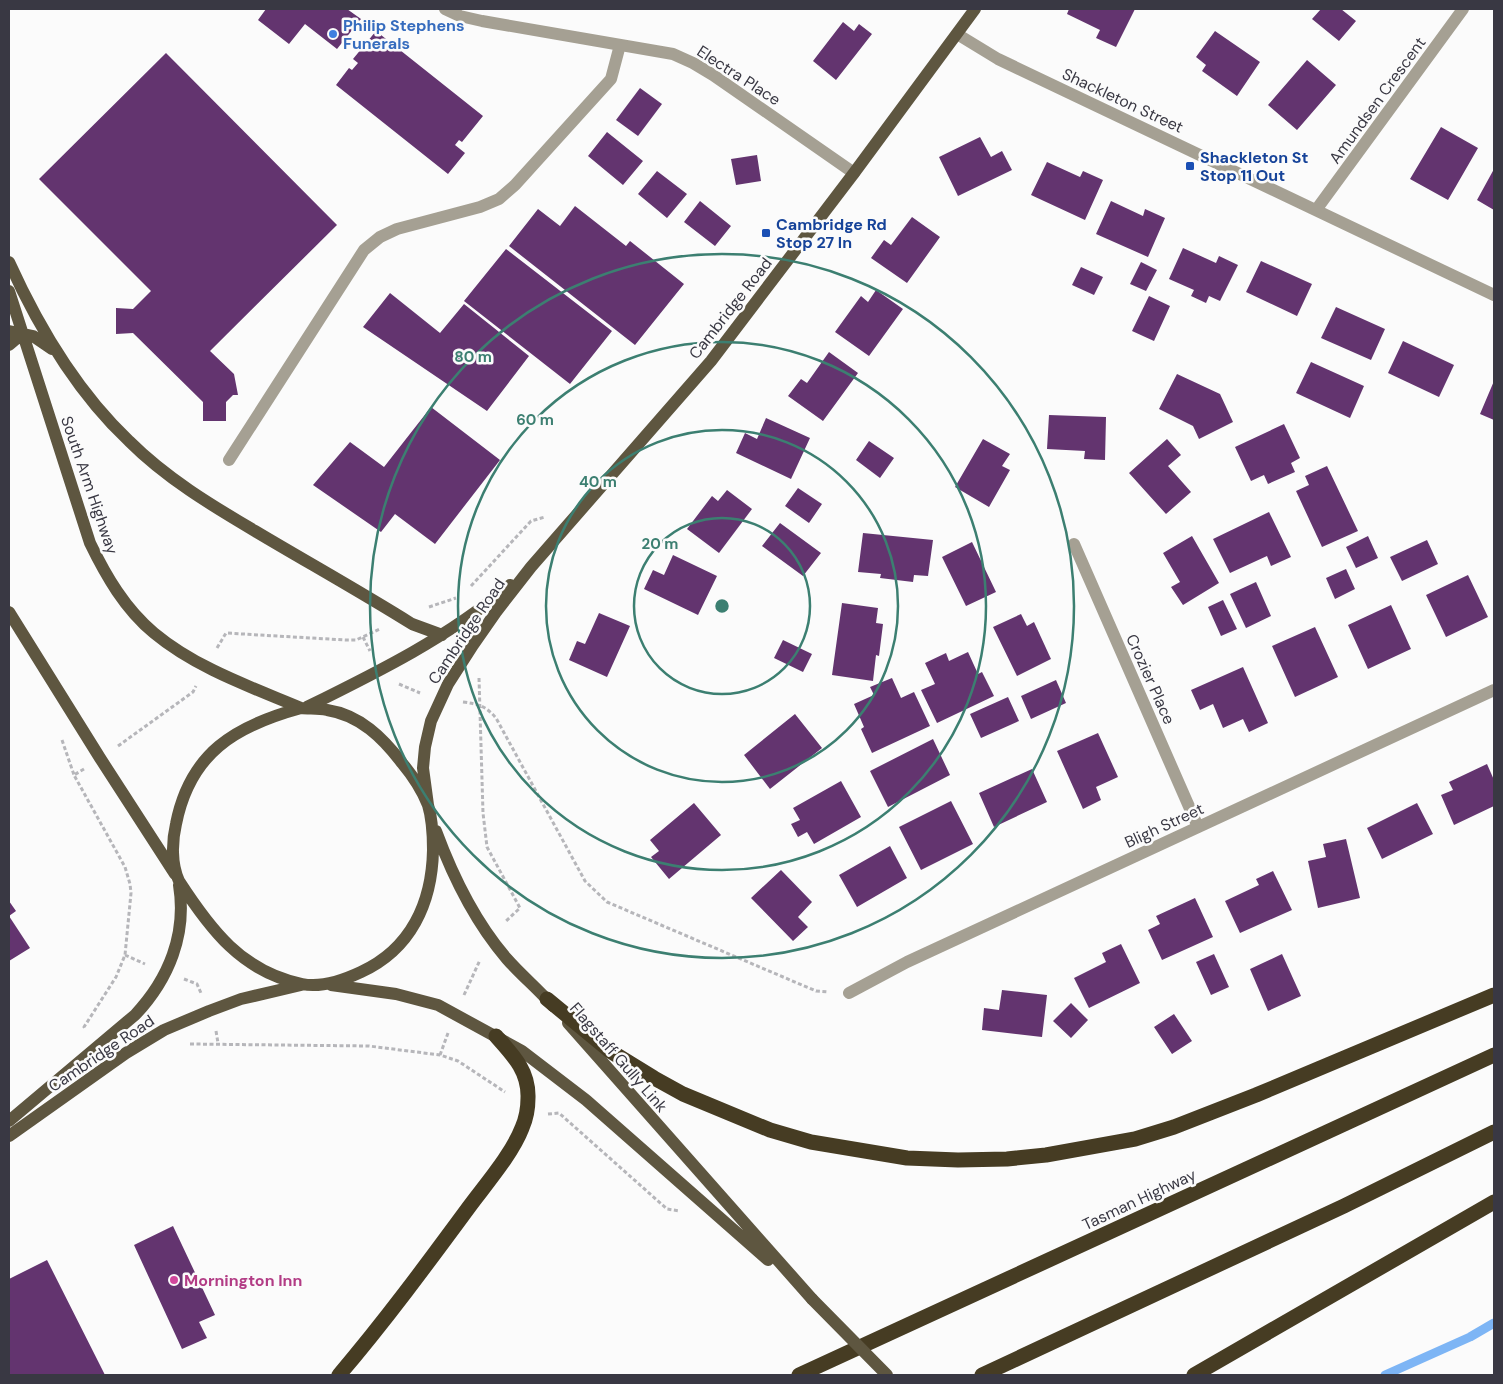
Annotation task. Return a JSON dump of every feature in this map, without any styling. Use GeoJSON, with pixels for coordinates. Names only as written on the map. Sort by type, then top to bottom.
{"type":"FeatureCollection","features":[{"type":"Feature","properties":{"kind":"highway"},"geometry":{"type":"LineString","coordinates":[[547,999],[610,1050],[654,1078],[683,1094],[770,1130],[811,1142],[868,1152],[907,1158],[958,1160],[1007,1159],[1087,1149],[1135,1139],[1174,1127],[1256,1095],[1494,995]]}},
{"type":"Feature","properties":{"kind":"highway"},"geometry":{"type":"LineString","coordinates":[[339,1375],[391,1312],[491,1177],[522,1129],[528,1106],[528,1088],[521,1065],[496,1036]]}},
{"type":"Feature","properties":{"kind":"highway","name":"Tasman Highway"},"geometry":{"type":"LineString","coordinates":[[799,1375],[1494,1056]]}},
{"type":"Feature","properties":{"kind":"highway"},"geometry":{"type":"LineString","coordinates":[[982,1375],[1344,1206],[1494,1132]]}},
{"type":"Feature","properties":{"kind":"highway"},"geometry":{"type":"LineString","coordinates":[[1194,1375],[1494,1202]]}},
{"type":"Feature","properties":{"kind":"main road","name":"Cambridge Road"},"geometry":{"type":"LineString","coordinates":[[429,811],[424,784],[425,747],[431,720],[440,698],[496,612],[531,567],[711,361],[854,173],[975,9]]}},
{"type":"Feature","properties":{"kind":"main road"},"geometry":{"type":"LineString","coordinates":[[9,262],[32,310],[64,362],[92,400],[128,440],[164,472],[223,512],[403,618],[425,630],[442,635]]}},
{"type":"Feature","properties":{"kind":"main road","name":"South Arm Highway"},"geometry":{"type":"LineString","coordinates":[[9,291],[90,544],[104,572],[121,598],[153,632],[174,648],[207,666],[302,709]]}},
{"type":"Feature","properties":{"kind":"main road"},"geometry":{"type":"LineString","coordinates":[[9,331],[34,336],[43,341],[64,362]]}},
{"type":"Feature","properties":{"kind":"main road"},"geometry":{"type":"LineString","coordinates":[[9,345],[22,334]]}},
{"type":"Feature","properties":{"kind":"main road","name":"Cambridge Road"},"geometry":{"type":"LineString","coordinates":[[9,1121],[135,1015],[145,1004],[166,972],[175,950],[181,927],[181,901],[174,841],[179,809],[188,785],[201,764],[218,746],[238,731],[279,714],[302,709],[400,660],[442,635],[497,596],[531,567]]}},
{"type":"Feature","properties":{"kind":"main road"},"geometry":{"type":"LineString","coordinates":[[9,612],[199,913],[214,931],[229,946],[260,968],[280,977],[304,984],[324,984],[341,980],[370,968],[385,958],[414,927],[427,898],[431,880],[433,841],[429,811],[408,770],[389,746],[371,730],[345,714],[326,710],[302,709]]}},
{"type":"Feature","properties":{"kind":"main road","name":"Flagstaff Gully Link"},"geometry":{"type":"LineString","coordinates":[[429,811],[444,852],[463,892],[490,937],[508,960],[547,999],[812,1300]]}},
{"type":"Feature","properties":{"kind":"main road","name":"Cambridge Road"},"geometry":{"type":"LineString","coordinates":[[9,1136],[126,1053],[164,1030],[241,999],[304,984]]}},
{"type":"Feature","properties":{"kind":"main road","name":"Flagstaff Gully Link"},"geometry":{"type":"LineString","coordinates":[[324,984],[419,999],[455,1013],[522,1051],[586,1100],[720,1218],[812,1300],[887,1375]]}},
{"type":"Feature","properties":{"kind":"street","name":"Electra Place"},"geometry":{"type":"LineString","coordinates":[[445,9],[460,16],[482,21],[673,54],[693,63],[854,173]]}},
{"type":"Feature","properties":{"kind":"street","name":"Amundsen Crescent"},"geometry":{"type":"LineString","coordinates":[[1316,210],[1463,9]]}},
{"type":"Feature","properties":{"kind":"street","name":"Shackleton Street"},"geometry":{"type":"LineString","coordinates":[[957,34],[998,60],[1494,295]]}},
{"type":"Feature","properties":{"kind":"street"},"geometry":{"type":"LineString","coordinates":[[229,460],[364,250],[380,237],[397,229],[480,207],[499,198],[515,185],[612,79],[620,45]]}},
{"type":"Feature","properties":{"kind":"street","name":"Crozier Place"},"geometry":{"type":"LineString","coordinates":[[1074,544],[1198,827]]}},
{"type":"Feature","properties":{"kind":"street","name":"Bligh Street"},"geometry":{"type":"LineString","coordinates":[[848,993],[907,962],[1494,690]]}},
{"type":"Feature","properties":{"kind":"path"},"geometry":{"type":"LineString","coordinates":[[471,587],[531,521],[549,516]]}},
{"type":"Feature","properties":{"kind":"path"},"geometry":{"type":"LineString","coordinates":[[96,1046],[84,1027],[116,977],[125,955],[131,902],[130,884],[125,867],[74,775],[192,692],[226,633],[351,640],[363,637],[403,618],[462,596]]}},
{"type":"Feature","properties":{"kind":"path"},"geometry":{"type":"LineString","coordinates":[[490,937],[520,908],[487,847],[480,704],[489,709],[496,718],[585,881],[607,902],[816,991],[848,993]]}},
{"type":"Feature","properties":{"kind":"path"},"geometry":{"type":"LineString","coordinates":[[186,1044],[369,1046],[440,1055],[458,1061],[543,1115],[558,1114],[667,1210],[720,1218]]}},
{"type":"Feature","properties":{"kind":"building","name":"Philip Stephens Funerals"},"geometry":{"type":"Polygon","coordinates":[[[266,9],[347,9],[361,19],[337,49],[305,24],[289,44],[258,20],[266,9]]]}},
{"type":"Feature","properties":{"kind":"building"},"geometry":{"type":"Polygon","coordinates":[[[1069,9],[1135,9],[1116,47],[1096,38],[1100,30],[1067,14],[1069,9]]]}},
{"type":"Feature","properties":{"kind":"building"},"geometry":{"type":"Polygon","coordinates":[[[1321,9],[1341,9],[1356,21],[1339,41],[1312,19],[1321,9]]]}},
{"type":"Feature","properties":{"kind":"building"},"geometry":{"type":"Polygon","coordinates":[[[843,22],[854,31],[859,24],[872,34],[836,80],[813,61],[843,22]]]}},
{"type":"Feature","properties":{"kind":"building"},"geometry":{"type":"Polygon","coordinates":[[[376,31],[483,116],[462,142],[459,140],[455,145],[465,153],[448,174],[336,85],[349,68],[352,70],[358,63],[353,59],[376,31]]]}},
{"type":"Feature","properties":{"kind":"building"},"geometry":{"type":"Polygon","coordinates":[[[1215,31],[1260,62],[1237,96],[1202,71],[1206,65],[1196,57],[1215,31]]]}},
{"type":"Feature","properties":{"kind":"building"},"geometry":{"type":"Polygon","coordinates":[[[166,53],[337,225],[210,351],[234,374],[238,395],[233,395],[226,402],[226,421],[203,421],[203,402],[133,333],[116,334],[116,308],[133,309],[151,291],[39,179],[166,53]]]}},
{"type":"Feature","properties":{"kind":"building"},"geometry":{"type":"Polygon","coordinates":[[[1307,60],[1336,85],[1297,130],[1268,105],[1307,60]]]}},
{"type":"Feature","properties":{"kind":"building"},"geometry":{"type":"Polygon","coordinates":[[[640,88],[662,104],[638,136],[616,120],[640,88]]]}},
{"type":"Feature","properties":{"kind":"building"},"geometry":{"type":"Polygon","coordinates":[[[1441,127],[1478,148],[1448,200],[1410,179],[1441,127]]]}},
{"type":"Feature","properties":{"kind":"building"},"geometry":{"type":"Polygon","coordinates":[[[607,132],[643,161],[623,185],[588,156],[607,132]]]}},
{"type":"Feature","properties":{"kind":"building"},"geometry":{"type":"Polygon","coordinates":[[[980,137],[991,157],[1002,151],[1012,170],[958,196],[939,157],[980,137]]]}},
{"type":"Feature","properties":{"kind":"building"},"geometry":{"type":"Polygon","coordinates":[[[757,155],[761,181],[736,185],[731,159],[757,155]]]}},
{"type":"Feature","properties":{"kind":"building"},"geometry":{"type":"Polygon","coordinates":[[[1047,162],[1080,177],[1083,171],[1103,180],[1085,220],[1031,195],[1047,162]]]}},
{"type":"Feature","properties":{"kind":"building"},"geometry":{"type":"Polygon","coordinates":[[[1494,169],[1494,210],[1477,200],[1494,169]]]}},
{"type":"Feature","properties":{"kind":"building"},"geometry":{"type":"Polygon","coordinates":[[[657,171],[687,194],[667,218],[638,194],[657,171]]]}},
{"type":"Feature","properties":{"kind":"building"},"geometry":{"type":"Polygon","coordinates":[[[700,201],[731,226],[715,246],[684,222],[700,201]]]}},
{"type":"Feature","properties":{"kind":"building"},"geometry":{"type":"Polygon","coordinates":[[[1111,201],[1143,216],[1145,209],[1165,218],[1148,257],[1096,234],[1111,201]]]}},
{"type":"Feature","properties":{"kind":"building"},"geometry":{"type":"Polygon","coordinates":[[[575,206],[626,246],[630,241],[684,284],[635,345],[509,246],[538,209],[560,226],[575,206]]]}},
{"type":"Feature","properties":{"kind":"building"},"geometry":{"type":"Polygon","coordinates":[[[912,217],[940,237],[907,283],[871,258],[884,240],[891,245],[912,217]]]}},
{"type":"Feature","properties":{"kind":"building"},"geometry":{"type":"Polygon","coordinates":[[[1183,248],[1216,263],[1219,256],[1238,265],[1220,301],[1209,296],[1206,303],[1191,296],[1194,290],[1169,279],[1183,248]]]}},
{"type":"Feature","properties":{"kind":"building"},"geometry":{"type":"Polygon","coordinates":[[[506,249],[612,331],[570,384],[464,301],[506,249]]]}},
{"type":"Feature","properties":{"kind":"building"},"geometry":{"type":"Polygon","coordinates":[[[1261,261],[1312,284],[1297,316],[1246,292],[1261,261]]]}},
{"type":"Feature","properties":{"kind":"building"},"geometry":{"type":"Polygon","coordinates":[[[1141,262],[1157,270],[1146,291],[1130,284],[1141,262]]]}},
{"type":"Feature","properties":{"kind":"building"},"geometry":{"type":"Polygon","coordinates":[[[1081,267],[1103,277],[1094,295],[1072,285],[1081,267]]]}},
{"type":"Feature","properties":{"kind":"building"},"geometry":{"type":"Polygon","coordinates":[[[876,290],[903,309],[869,356],[835,332],[861,296],[868,302],[876,290]]]}},
{"type":"Feature","properties":{"kind":"building"},"geometry":{"type":"Polygon","coordinates":[[[390,293],[440,333],[464,304],[529,356],[487,411],[363,327],[390,293]]]}},
{"type":"Feature","properties":{"kind":"building"},"geometry":{"type":"Polygon","coordinates":[[[1149,296],[1170,306],[1154,341],[1132,331],[1149,296]]]}},
{"type":"Feature","properties":{"kind":"building"},"geometry":{"type":"Polygon","coordinates":[[[1336,307],[1385,329],[1371,360],[1321,338],[1336,307]]]}},
{"type":"Feature","properties":{"kind":"building"},"geometry":{"type":"Polygon","coordinates":[[[1403,341],[1454,365],[1439,397],[1388,373],[1403,341]]]}},
{"type":"Feature","properties":{"kind":"building"},"geometry":{"type":"Polygon","coordinates":[[[829,352],[858,373],[823,421],[788,396],[801,379],[807,383],[829,352]]]}},
{"type":"Feature","properties":{"kind":"building"},"geometry":{"type":"Polygon","coordinates":[[[1311,362],[1364,386],[1350,418],[1296,393],[1311,362]]]}},
{"type":"Feature","properties":{"kind":"building"},"geometry":{"type":"Polygon","coordinates":[[[1177,374],[1220,394],[1233,422],[1199,439],[1193,426],[1159,409],[1177,374]]]}},
{"type":"Feature","properties":{"kind":"building"},"geometry":{"type":"Polygon","coordinates":[[[1494,381],[1494,420],[1480,414],[1494,381]]]}},
{"type":"Feature","properties":{"kind":"building"},"geometry":{"type":"Polygon","coordinates":[[[431,407],[500,460],[435,544],[395,514],[381,532],[313,485],[350,442],[384,467],[431,407]]]}},
{"type":"Feature","properties":{"kind":"building"},"geometry":{"type":"Polygon","coordinates":[[[1049,415],[1106,417],[1105,460],[1084,459],[1085,451],[1047,449],[1049,415]]]}},
{"type":"Feature","properties":{"kind":"building"},"geometry":{"type":"Polygon","coordinates":[[[766,418],[810,438],[791,479],[736,453],[745,433],[757,439],[766,418]]]}},
{"type":"Feature","properties":{"kind":"building"},"geometry":{"type":"Polygon","coordinates":[[[1284,424],[1300,458],[1291,463],[1295,472],[1268,484],[1264,475],[1251,481],[1235,447],[1284,424]]]}},
{"type":"Feature","properties":{"kind":"building"},"geometry":{"type":"Polygon","coordinates":[[[983,439],[1010,454],[1002,466],[1010,470],[989,507],[955,487],[983,439]]]}},
{"type":"Feature","properties":{"kind":"building"},"geometry":{"type":"Polygon","coordinates":[[[1167,439],[1181,455],[1168,466],[1191,492],[1166,514],[1129,473],[1167,439]]]}},
{"type":"Feature","properties":{"kind":"building"},"geometry":{"type":"Polygon","coordinates":[[[869,441],[894,458],[880,478],[856,460],[869,441]]]}},
{"type":"Feature","properties":{"kind":"building"},"geometry":{"type":"Polygon","coordinates":[[[1327,466],[1358,531],[1322,547],[1296,491],[1309,485],[1305,476],[1327,466]]]}},
{"type":"Feature","properties":{"kind":"building"},"geometry":{"type":"Polygon","coordinates":[[[798,488],[822,504],[809,523],[785,506],[798,488]]]}},
{"type":"Feature","properties":{"kind":"building"},"geometry":{"type":"Polygon","coordinates":[[[727,490],[752,509],[719,553],[687,529],[712,496],[718,501],[727,490]]]}},
{"type":"Feature","properties":{"kind":"building"},"geometry":{"type":"Polygon","coordinates":[[[1269,512],[1291,557],[1271,566],[1267,556],[1230,573],[1213,539],[1269,512]]]}},
{"type":"Feature","properties":{"kind":"building"},"geometry":{"type":"Polygon","coordinates":[[[780,523],[821,553],[803,576],[762,546],[780,523]]]}},
{"type":"Feature","properties":{"kind":"building"},"geometry":{"type":"Polygon","coordinates":[[[863,533],[933,540],[928,576],[914,575],[913,582],[880,578],[881,574],[858,572],[863,533]]]}},
{"type":"Feature","properties":{"kind":"building"},"geometry":{"type":"Polygon","coordinates":[[[1192,536],[1219,583],[1183,605],[1171,587],[1180,582],[1163,553],[1192,536]]]}},
{"type":"Feature","properties":{"kind":"building"},"geometry":{"type":"Polygon","coordinates":[[[1368,536],[1378,558],[1356,568],[1346,547],[1368,536]]]}},
{"type":"Feature","properties":{"kind":"building"},"geometry":{"type":"Polygon","coordinates":[[[1427,540],[1438,564],[1402,581],[1390,557],[1427,540]]]}},
{"type":"Feature","properties":{"kind":"building"},"geometry":{"type":"Polygon","coordinates":[[[972,542],[996,592],[966,606],[942,557],[972,542]]]}},
{"type":"Feature","properties":{"kind":"building"},"geometry":{"type":"Polygon","coordinates":[[[673,555],[717,576],[698,615],[644,589],[653,570],[664,575],[673,555]]]}},
{"type":"Feature","properties":{"kind":"building"},"geometry":{"type":"Polygon","coordinates":[[[1346,569],[1355,589],[1335,599],[1326,578],[1346,569]]]}},
{"type":"Feature","properties":{"kind":"building"},"geometry":{"type":"Polygon","coordinates":[[[1468,575],[1488,617],[1446,637],[1426,595],[1468,575]]]}},
{"type":"Feature","properties":{"kind":"building"},"geometry":{"type":"Polygon","coordinates":[[[1256,582],[1271,616],[1246,628],[1230,594],[1256,582]]]}},
{"type":"Feature","properties":{"kind":"building"},"geometry":{"type":"Polygon","coordinates":[[[1223,600],[1237,629],[1221,636],[1208,607],[1223,600]]]}},
{"type":"Feature","properties":{"kind":"building"},"geometry":{"type":"Polygon","coordinates":[[[842,603],[878,608],[876,623],[883,624],[879,656],[876,655],[873,681],[832,675],[842,603]]]}},
{"type":"Feature","properties":{"kind":"building"},"geometry":{"type":"Polygon","coordinates":[[[1391,605],[1411,649],[1368,669],[1348,625],[1391,605]]]}},
{"type":"Feature","properties":{"kind":"building"},"geometry":{"type":"Polygon","coordinates":[[[599,613],[630,626],[607,677],[569,660],[577,641],[585,644],[599,613]]]}},
{"type":"Feature","properties":{"kind":"building"},"geometry":{"type":"Polygon","coordinates":[[[1021,614],[1027,626],[1034,622],[1051,659],[1017,676],[993,627],[1021,614]]]}},
{"type":"Feature","properties":{"kind":"building"},"geometry":{"type":"Polygon","coordinates":[[[1315,627],[1338,677],[1295,697],[1272,646],[1315,627]]]}},
{"type":"Feature","properties":{"kind":"building"},"geometry":{"type":"Polygon","coordinates":[[[783,640],[812,654],[803,672],[774,658],[783,640]]]}},
{"type":"Feature","properties":{"kind":"building"},"geometry":{"type":"Polygon","coordinates":[[[968,652],[978,674],[982,672],[994,696],[937,723],[921,690],[935,684],[925,663],[946,653],[949,661],[968,652]]]}},
{"type":"Feature","properties":{"kind":"building"},"geometry":{"type":"Polygon","coordinates":[[[1243,667],[1268,723],[1249,732],[1243,719],[1223,728],[1213,704],[1200,710],[1191,690],[1243,667]]]}},
{"type":"Feature","properties":{"kind":"building"},"geometry":{"type":"Polygon","coordinates":[[[892,678],[901,698],[914,692],[930,726],[872,753],[861,729],[864,727],[854,704],[874,695],[870,687],[892,678]]]}},
{"type":"Feature","properties":{"kind":"building"},"geometry":{"type":"Polygon","coordinates":[[[1056,680],[1066,703],[1031,719],[1021,696],[1056,680]]]}},
{"type":"Feature","properties":{"kind":"building"},"geometry":{"type":"Polygon","coordinates":[[[1008,697],[1019,721],[981,738],[970,714],[1008,697]]]}},
{"type":"Feature","properties":{"kind":"building"},"geometry":{"type":"Polygon","coordinates":[[[795,714],[822,748],[770,789],[744,755],[795,714]]]}},
{"type":"Feature","properties":{"kind":"building"},"geometry":{"type":"Polygon","coordinates":[[[1098,733],[1118,777],[1096,787],[1101,800],[1083,809],[1057,751],[1098,733]]]}},
{"type":"Feature","properties":{"kind":"building"},"geometry":{"type":"Polygon","coordinates":[[[933,739],[950,775],[888,807],[870,771],[933,739]]]}},
{"type":"Feature","properties":{"kind":"building"},"geometry":{"type":"Polygon","coordinates":[[[1487,764],[1494,780],[1494,806],[1454,825],[1441,795],[1453,790],[1449,782],[1487,764]]]}},
{"type":"Feature","properties":{"kind":"building"},"geometry":{"type":"Polygon","coordinates":[[[1032,769],[1047,802],[994,827],[979,793],[1032,769]]]}},
{"type":"Feature","properties":{"kind":"building"},"geometry":{"type":"Polygon","coordinates":[[[841,781],[861,817],[814,844],[807,832],[798,837],[791,824],[800,820],[793,808],[841,781]]]}},
{"type":"Feature","properties":{"kind":"building"},"geometry":{"type":"Polygon","coordinates":[[[951,801],[973,844],[921,870],[899,827],[951,801]]]}},
{"type":"Feature","properties":{"kind":"building"},"geometry":{"type":"Polygon","coordinates":[[[694,803],[721,835],[669,879],[651,857],[659,851],[650,840],[694,803]]]}},
{"type":"Feature","properties":{"kind":"building"},"geometry":{"type":"Polygon","coordinates":[[[1417,803],[1433,834],[1382,859],[1367,828],[1417,803]]]}},
{"type":"Feature","properties":{"kind":"building"},"geometry":{"type":"Polygon","coordinates":[[[1346,839],[1360,898],[1318,908],[1308,861],[1326,857],[1323,844],[1346,839]]]}},
{"type":"Feature","properties":{"kind":"building"},"geometry":{"type":"Polygon","coordinates":[[[890,846],[907,878],[857,907],[839,875],[890,846]]]}},
{"type":"Feature","properties":{"kind":"building"},"geometry":{"type":"Polygon","coordinates":[[[781,870],[812,902],[798,917],[808,927],[793,941],[751,898],[781,870]]]}},
{"type":"Feature","properties":{"kind":"building"},"geometry":{"type":"Polygon","coordinates":[[[1273,871],[1292,910],[1240,933],[1225,901],[1259,885],[1256,879],[1273,871]]]}},
{"type":"Feature","properties":{"kind":"building"},"geometry":{"type":"Polygon","coordinates":[[[1195,898],[1213,937],[1162,960],[1148,930],[1160,924],[1156,916],[1195,898]]]}},
{"type":"Feature","properties":{"kind":"building"},"geometry":{"type":"Polygon","coordinates":[[[9,901],[16,911],[9,916],[9,901]]]}},
{"type":"Feature","properties":{"kind":"building"},"geometry":{"type":"Polygon","coordinates":[[[9,916],[30,948],[9,961],[9,916]]]}},
{"type":"Feature","properties":{"kind":"building"},"geometry":{"type":"Polygon","coordinates":[[[1121,944],[1140,983],[1089,1008],[1074,978],[1106,962],[1102,953],[1121,944]]]}},
{"type":"Feature","properties":{"kind":"building"},"geometry":{"type":"Polygon","coordinates":[[[1214,954],[1229,987],[1211,995],[1196,962],[1214,954]]]}},
{"type":"Feature","properties":{"kind":"building"},"geometry":{"type":"Polygon","coordinates":[[[1282,954],[1301,996],[1268,1011],[1250,969],[1282,954]]]}},
{"type":"Feature","properties":{"kind":"building"},"geometry":{"type":"Polygon","coordinates":[[[1002,990],[1047,995],[1042,1037],[982,1030],[984,1008],[999,1010],[1002,990]]]}},
{"type":"Feature","properties":{"kind":"building"},"geometry":{"type":"Polygon","coordinates":[[[1071,1003],[1088,1020],[1071,1038],[1053,1021],[1071,1003]]]}},
{"type":"Feature","properties":{"kind":"building"},"geometry":{"type":"Polygon","coordinates":[[[1174,1014],[1192,1041],[1172,1054],[1154,1027],[1174,1014]]]}},
{"type":"Feature","properties":{"kind":"building","name":"Mornington Inn"},"geometry":{"type":"Polygon","coordinates":[[[173,1226],[215,1315],[199,1322],[207,1338],[182,1349],[134,1245],[173,1226]]]}},
{"type":"Feature","properties":{"kind":"building"},"geometry":{"type":"Polygon","coordinates":[[[47,1260],[105,1375],[9,1375],[9,1279],[47,1260]]]}},
{"type":"Feature","properties":{"kind":"waterway"},"geometry":{"type":"LineString","coordinates":[[1385,1375],[1470,1337],[1494,1323]]}},
{"type":"Feature","properties":{"kind":"place","name":"Philip Stephens Funerals"},"geometry":{"type":"Point","coordinates":[333,34]}},
{"type":"Feature","properties":{"kind":"place","name":"Shackleton St Stop 11 Out"},"geometry":{"type":"Point","coordinates":[1190,166]}},
{"type":"Feature","properties":{"kind":"place","name":"Cambridge Rd Stop 27 In"},"geometry":{"type":"Point","coordinates":[766,233]}},
{"type":"Feature","properties":{"kind":"place","name":"Mornington Inn"},"geometry":{"type":"Point","coordinates":[174,1280]}}]}
